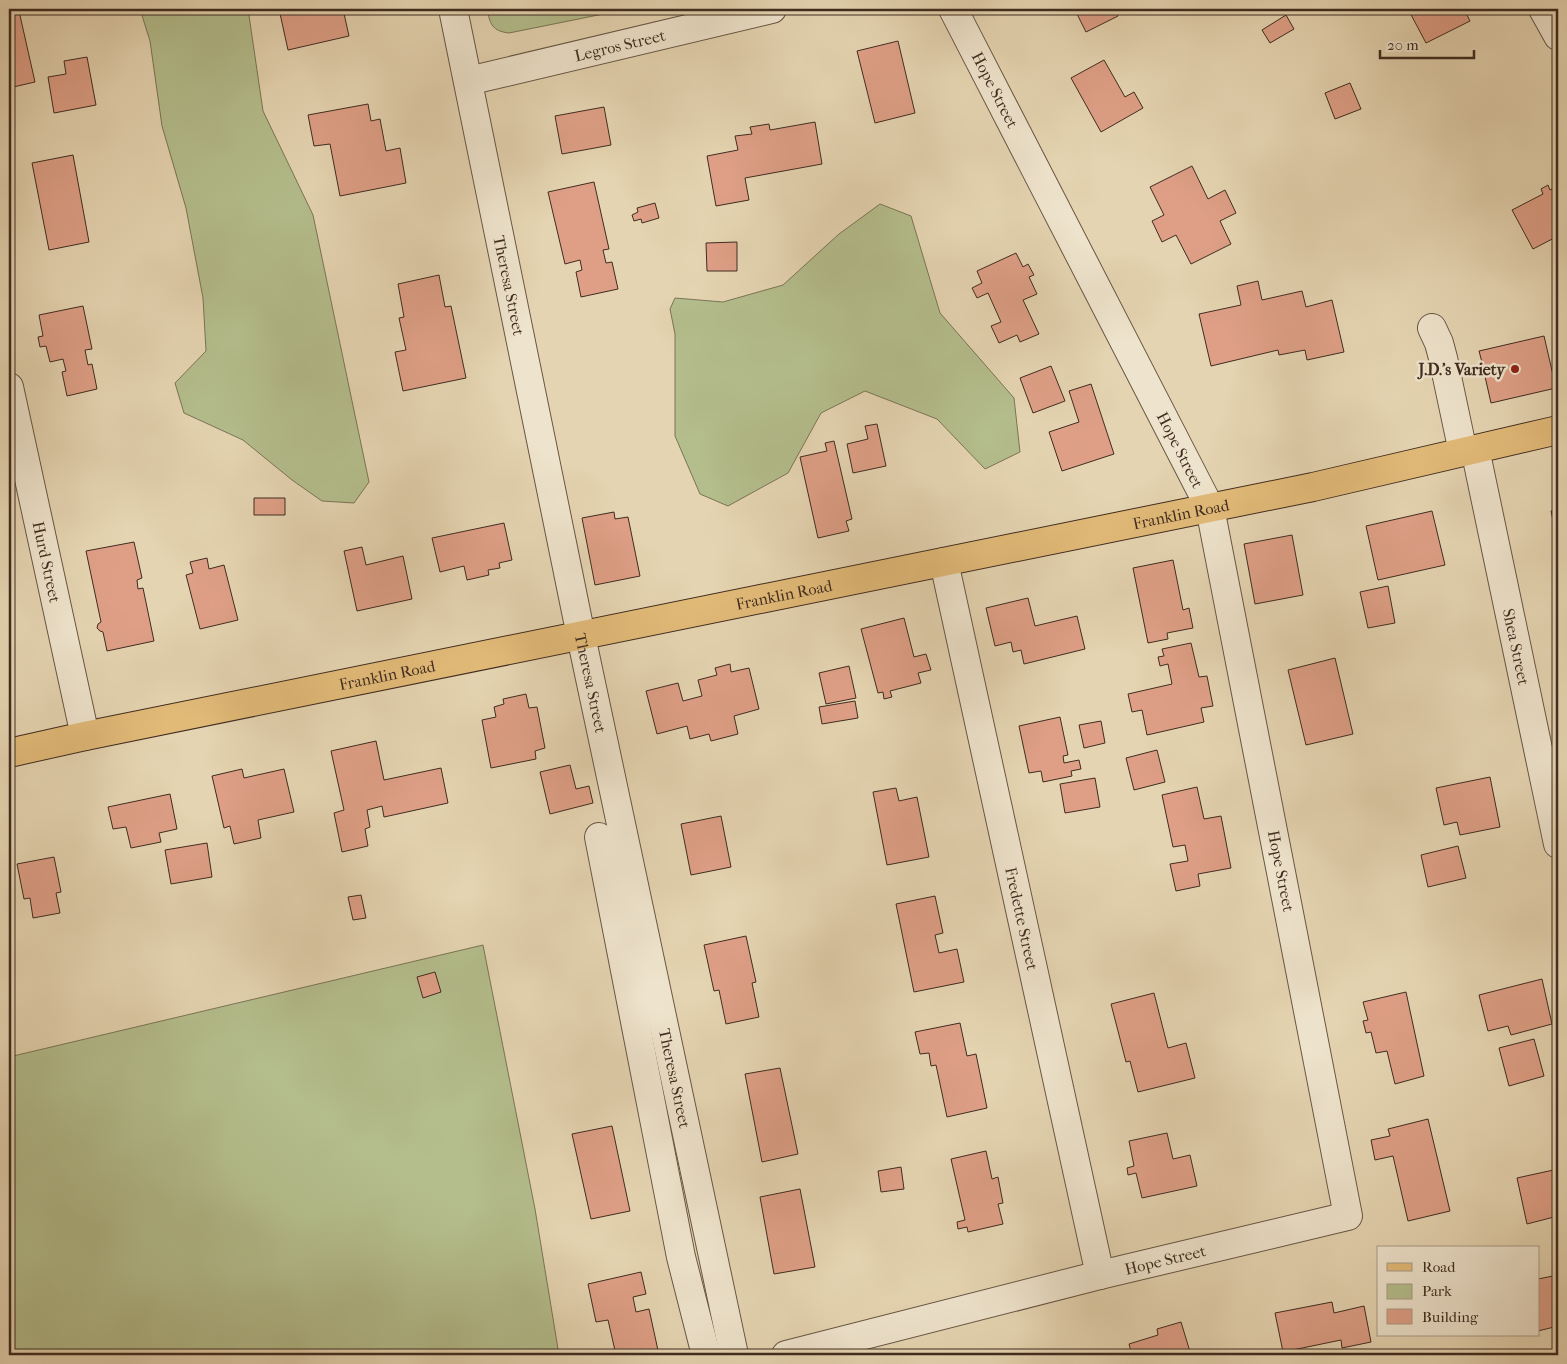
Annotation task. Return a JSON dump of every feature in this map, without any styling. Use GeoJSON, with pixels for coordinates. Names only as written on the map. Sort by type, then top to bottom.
{"type":"FeatureCollection","features":[{"type":"Feature","properties":{"kind":"main road","name":"Franklin Road"},"geometry":{"type":"LineString","coordinates":[[9,753],[1312,487],[1558,430]]}},
{"type":"Feature","properties":{"kind":"street","name":"Theresa Street"},"geometry":{"type":"LineString","coordinates":[[453,9],[581,636],[734,1355]]}},
{"type":"Feature","properties":{"kind":"street","name":"Legros Street"},"geometry":{"type":"LineString","coordinates":[[468,81],[772,9]]}},
{"type":"Feature","properties":{"kind":"street","name":"Hope Street"},"geometry":{"type":"LineString","coordinates":[[786,1355],[1100,1275],[1348,1216],[1210,508],[953,9]]}},
{"type":"Feature","properties":{"kind":"street"},"geometry":{"type":"LineString","coordinates":[[1543,9],[1558,36]]}},
{"type":"Feature","properties":{"kind":"street","name":"Shea Street"},"geometry":{"type":"LineString","coordinates":[[1432,328],[1439,343],[1469,451],[1558,844]]}},
{"type":"Feature","properties":{"kind":"street","name":"Hurd Street"},"geometry":{"type":"LineString","coordinates":[[9,387],[85,736]]}},
{"type":"Feature","properties":{"kind":"street","name":"Fredette Street"},"geometry":{"type":"LineString","coordinates":[[944,562],[1100,1275]]}},
{"type":"Feature","properties":{"kind":"street"},"geometry":{"type":"LineString","coordinates":[[599,837],[680,1257],[706,1355]]}},
{"type":"Feature","properties":{"kind":"green space"},"geometry":{"type":"Polygon","coordinates":[[[140,9],[248,9],[263,111],[313,215],[369,482],[354,503],[322,501],[292,480],[243,440],[184,413],[175,383],[206,351],[203,298],[186,208],[162,126],[150,41],[140,9]]]}},
{"type":"Feature","properties":{"kind":"green space"},"geometry":{"type":"Polygon","coordinates":[[[487,9],[628,9],[509,33],[499,31],[493,26],[487,9]]]}},
{"type":"Feature","properties":{"kind":"green space"},"geometry":{"type":"Polygon","coordinates":[[[880,204],[911,216],[940,313],[1014,398],[1020,452],[985,469],[937,419],[865,391],[821,413],[788,473],[728,506],[700,494],[675,436],[675,334],[670,309],[675,298],[723,302],[783,285],[839,234],[880,204]]]}},
{"type":"Feature","properties":{"kind":"green space"},"geometry":{"type":"Polygon","coordinates":[[[483,945],[535,1209],[559,1355],[9,1355],[9,1057],[483,945]]]}},
{"type":"Feature","properties":{"kind":"building"},"geometry":{"type":"Polygon","coordinates":[[[279,9],[343,9],[349,36],[288,50],[279,9]]]}},
{"type":"Feature","properties":{"kind":"building"},"geometry":{"type":"Polygon","coordinates":[[[1084,9],[1114,9],[1118,16],[1086,32],[1076,12],[1084,9]]]}},
{"type":"Feature","properties":{"kind":"building"},"geometry":{"type":"Polygon","coordinates":[[[1408,9],[1464,9],[1470,21],[1426,43],[1408,9]]]}},
{"type":"Feature","properties":{"kind":"building"},"geometry":{"type":"Polygon","coordinates":[[[19,11],[35,82],[9,88],[9,14],[19,11]]]}},
{"type":"Feature","properties":{"kind":"building"},"geometry":{"type":"Polygon","coordinates":[[[1286,15],[1294,29],[1270,43],[1262,30],[1286,15]]]}},
{"type":"Feature","properties":{"kind":"building"},"geometry":{"type":"Polygon","coordinates":[[[898,41],[915,113],[875,123],[857,51],[898,41]]]}},
{"type":"Feature","properties":{"kind":"building"},"geometry":{"type":"Polygon","coordinates":[[[87,57],[96,105],[54,113],[48,77],[66,74],[64,61],[87,57]]]}},
{"type":"Feature","properties":{"kind":"building"},"geometry":{"type":"Polygon","coordinates":[[[1104,60],[1125,97],[1134,92],[1143,108],[1101,132],[1071,78],[1104,60]]]}},
{"type":"Feature","properties":{"kind":"building"},"geometry":{"type":"Polygon","coordinates":[[[1350,83],[1361,109],[1335,119],[1325,93],[1350,83]]]}},
{"type":"Feature","properties":{"kind":"building"},"geometry":{"type":"Polygon","coordinates":[[[368,104],[371,121],[380,119],[386,151],[400,148],[406,183],[340,196],[330,144],[314,146],[308,115],[368,104]]]}},
{"type":"Feature","properties":{"kind":"building"},"geometry":{"type":"Polygon","coordinates":[[[604,107],[611,145],[562,154],[555,116],[604,107]]]}},
{"type":"Feature","properties":{"kind":"building"},"geometry":{"type":"Polygon","coordinates":[[[815,122],[822,164],[745,178],[749,200],[716,206],[707,156],[738,150],[735,136],[752,134],[750,127],[769,124],[770,130],[815,122]]]}},
{"type":"Feature","properties":{"kind":"building"},"geometry":{"type":"Polygon","coordinates":[[[73,155],[89,242],[49,250],[32,163],[73,155]]]}},
{"type":"Feature","properties":{"kind":"building"},"geometry":{"type":"Polygon","coordinates":[[[1192,166],[1208,199],[1225,190],[1236,213],[1220,221],[1231,244],[1191,264],[1176,235],[1162,242],[1152,221],[1164,215],[1150,187],[1192,166]]]}},
{"type":"Feature","properties":{"kind":"building"},"geometry":{"type":"Polygon","coordinates":[[[594,182],[609,249],[603,250],[606,263],[612,262],[618,289],[581,297],[576,272],[582,270],[580,260],[565,264],[548,192],[594,182]]]}},
{"type":"Feature","properties":{"kind":"building"},"geometry":{"type":"Polygon","coordinates":[[[1548,185],[1550,190],[1558,186],[1558,236],[1533,249],[1512,210],[1543,194],[1541,189],[1548,185]]]}},
{"type":"Feature","properties":{"kind":"building"},"geometry":{"type":"Polygon","coordinates":[[[655,203],[659,218],[642,223],[641,219],[634,221],[632,215],[638,212],[637,208],[655,203]]]}},
{"type":"Feature","properties":{"kind":"building"},"geometry":{"type":"Polygon","coordinates":[[[737,242],[737,271],[707,271],[706,243],[737,242]]]}},
{"type":"Feature","properties":{"kind":"building"},"geometry":{"type":"Polygon","coordinates":[[[1016,253],[1023,267],[1028,264],[1034,275],[1029,277],[1037,294],[1023,300],[1039,334],[1020,342],[1017,335],[999,343],[991,326],[1001,322],[988,293],[977,298],[972,288],[982,283],[977,271],[1016,253]]]}},
{"type":"Feature","properties":{"kind":"building"},"geometry":{"type":"Polygon","coordinates":[[[439,275],[445,307],[451,306],[466,378],[403,391],[395,352],[406,350],[399,318],[404,317],[398,284],[439,275]]]}},
{"type":"Feature","properties":{"kind":"building"},"geometry":{"type":"Polygon","coordinates":[[[1258,281],[1262,300],[1302,291],[1306,307],[1332,300],[1344,352],[1307,360],[1305,350],[1279,355],[1278,350],[1211,366],[1199,314],[1241,305],[1237,286],[1258,281]]]}},
{"type":"Feature","properties":{"kind":"building"},"geometry":{"type":"Polygon","coordinates":[[[83,306],[92,349],[85,350],[88,365],[92,364],[97,389],[67,396],[62,372],[66,371],[63,359],[50,362],[46,346],[40,347],[38,337],[43,336],[39,315],[83,306]]]}},
{"type":"Feature","properties":{"kind":"building","name":"J.D.'s Variety"},"geometry":{"type":"Polygon","coordinates":[[[1544,336],[1556,388],[1491,403],[1484,372],[1479,373],[1477,367],[1483,366],[1479,351],[1544,336]]]}},
{"type":"Feature","properties":{"kind":"building"},"geometry":{"type":"Polygon","coordinates":[[[1051,366],[1065,401],[1033,413],[1020,378],[1051,366]]]}},
{"type":"Feature","properties":{"kind":"building"},"geometry":{"type":"Polygon","coordinates":[[[1091,384],[1114,454],[1062,471],[1049,432],[1079,422],[1069,391],[1091,384]]]}},
{"type":"Feature","properties":{"kind":"building"},"geometry":{"type":"Polygon","coordinates":[[[877,424],[886,466],[853,473],[847,444],[868,439],[865,426],[877,424]]]}},
{"type":"Feature","properties":{"kind":"building"},"geometry":{"type":"Polygon","coordinates":[[[834,441],[852,519],[846,521],[849,531],[818,538],[800,457],[827,451],[825,443],[834,441]]]}},
{"type":"Feature","properties":{"kind":"building"},"geometry":{"type":"Polygon","coordinates":[[[254,498],[285,498],[285,515],[254,515],[254,498]]]}},
{"type":"Feature","properties":{"kind":"building"},"geometry":{"type":"Polygon","coordinates":[[[1558,509],[1558,544],[1551,511],[1558,509]]]}},
{"type":"Feature","properties":{"kind":"building"},"geometry":{"type":"Polygon","coordinates":[[[1432,511],[1445,565],[1378,580],[1366,526],[1432,511]]]}},
{"type":"Feature","properties":{"kind":"building"},"geometry":{"type":"Polygon","coordinates":[[[614,512],[615,519],[628,517],[640,576],[595,585],[582,518],[614,512]]]}},
{"type":"Feature","properties":{"kind":"building"},"geometry":{"type":"Polygon","coordinates":[[[504,523],[512,560],[499,563],[500,568],[488,570],[489,575],[467,580],[464,566],[440,572],[432,538],[504,523]]]}},
{"type":"Feature","properties":{"kind":"building"},"geometry":{"type":"Polygon","coordinates":[[[1292,535],[1303,595],[1255,604],[1244,544],[1292,535]]]}},
{"type":"Feature","properties":{"kind":"building"},"geometry":{"type":"Polygon","coordinates":[[[134,542],[142,578],[137,580],[138,589],[143,588],[154,641],[107,651],[103,632],[97,628],[101,622],[86,551],[134,542]]]}},
{"type":"Feature","properties":{"kind":"building"},"geometry":{"type":"Polygon","coordinates":[[[362,547],[366,565],[403,556],[412,599],[357,611],[344,551],[362,547]]]}},
{"type":"Feature","properties":{"kind":"building"},"geometry":{"type":"Polygon","coordinates":[[[207,558],[209,569],[224,565],[238,620],[200,629],[186,575],[193,573],[190,562],[207,558]]]}},
{"type":"Feature","properties":{"kind":"building"},"geometry":{"type":"Polygon","coordinates":[[[1173,560],[1183,610],[1189,608],[1193,628],[1167,633],[1168,639],[1148,643],[1133,568],[1173,560]]]}},
{"type":"Feature","properties":{"kind":"building"},"geometry":{"type":"Polygon","coordinates":[[[1388,586],[1395,623],[1368,628],[1360,592],[1388,586]]]}},
{"type":"Feature","properties":{"kind":"building"},"geometry":{"type":"Polygon","coordinates":[[[1028,598],[1035,626],[1077,616],[1085,649],[1024,664],[1021,650],[1013,652],[1011,642],[995,646],[986,608],[1028,598]]]}},
{"type":"Feature","properties":{"kind":"building"},"geometry":{"type":"Polygon","coordinates":[[[904,618],[914,657],[926,654],[931,670],[918,673],[921,683],[890,691],[892,697],[884,699],[883,692],[878,693],[861,629],[904,618]]]}},
{"type":"Feature","properties":{"kind":"building"},"geometry":{"type":"Polygon","coordinates":[[[1191,643],[1199,677],[1207,676],[1213,706],[1201,708],[1204,722],[1147,735],[1142,710],[1132,712],[1128,694],[1172,684],[1168,664],[1160,666],[1158,657],[1164,656],[1162,649],[1191,643]]]}},
{"type":"Feature","properties":{"kind":"building"},"geometry":{"type":"Polygon","coordinates":[[[1335,658],[1353,734],[1306,745],[1288,670],[1335,658]]]}},
{"type":"Feature","properties":{"kind":"building"},"geometry":{"type":"Polygon","coordinates":[[[730,664],[731,672],[749,668],[759,709],[734,716],[738,734],[711,741],[709,734],[690,739],[687,726],[657,734],[646,691],[678,683],[683,701],[702,696],[698,680],[717,675],[715,668],[730,664]]]}},
{"type":"Feature","properties":{"kind":"building"},"geometry":{"type":"Polygon","coordinates":[[[849,666],[856,698],[826,704],[819,673],[849,666]]]}},
{"type":"Feature","properties":{"kind":"building"},"geometry":{"type":"Polygon","coordinates":[[[526,694],[529,708],[537,707],[545,748],[535,751],[536,759],[491,768],[482,720],[496,717],[494,707],[504,704],[503,699],[526,694]]]}},
{"type":"Feature","properties":{"kind":"building"},"geometry":{"type":"Polygon","coordinates":[[[855,701],[858,718],[822,724],[819,707],[855,701]]]}},
{"type":"Feature","properties":{"kind":"building"},"geometry":{"type":"Polygon","coordinates":[[[1060,717],[1068,755],[1063,756],[1064,763],[1079,760],[1081,769],[1071,771],[1072,776],[1043,782],[1041,771],[1029,773],[1019,726],[1060,717]]]}},
{"type":"Feature","properties":{"kind":"building"},"geometry":{"type":"Polygon","coordinates":[[[1101,721],[1105,743],[1084,748],[1079,725],[1101,721]]]}},
{"type":"Feature","properties":{"kind":"building"},"geometry":{"type":"Polygon","coordinates":[[[376,741],[384,780],[441,768],[448,803],[384,817],[382,806],[367,810],[370,827],[365,829],[368,846],[342,852],[334,813],[344,810],[331,751],[376,741]]]}},
{"type":"Feature","properties":{"kind":"building"},"geometry":{"type":"Polygon","coordinates":[[[1157,750],[1165,782],[1134,790],[1126,758],[1157,750]]]}},
{"type":"Feature","properties":{"kind":"building"},"geometry":{"type":"Polygon","coordinates":[[[570,765],[576,789],[589,786],[593,803],[550,814],[540,772],[570,765]]]}},
{"type":"Feature","properties":{"kind":"building"},"geometry":{"type":"Polygon","coordinates":[[[242,769],[244,778],[284,769],[294,812],[258,820],[261,838],[234,844],[230,826],[224,828],[212,776],[242,769]]]}},
{"type":"Feature","properties":{"kind":"building"},"geometry":{"type":"Polygon","coordinates":[[[1490,777],[1500,827],[1460,835],[1457,822],[1444,825],[1436,788],[1490,777]]]}},
{"type":"Feature","properties":{"kind":"building"},"geometry":{"type":"Polygon","coordinates":[[[1095,778],[1100,807],[1065,813],[1060,784],[1095,778]]]}},
{"type":"Feature","properties":{"kind":"building"},"geometry":{"type":"Polygon","coordinates":[[[1197,787],[1204,819],[1221,816],[1231,868],[1198,874],[1200,886],[1176,891],[1170,864],[1188,861],[1185,845],[1173,847],[1162,795],[1197,787]]]}},
{"type":"Feature","properties":{"kind":"building"},"geometry":{"type":"Polygon","coordinates":[[[896,788],[899,801],[917,797],[929,857],[887,865],[873,792],[896,788]]]}},
{"type":"Feature","properties":{"kind":"building"},"geometry":{"type":"Polygon","coordinates":[[[170,794],[177,829],[159,833],[161,842],[131,848],[126,827],[113,829],[108,807],[170,794]]]}},
{"type":"Feature","properties":{"kind":"building"},"geometry":{"type":"Polygon","coordinates":[[[721,816],[731,867],[691,875],[681,824],[721,816]]]}},
{"type":"Feature","properties":{"kind":"building"},"geometry":{"type":"Polygon","coordinates":[[[207,843],[212,877],[171,884],[165,850],[207,843]]]}},
{"type":"Feature","properties":{"kind":"building"},"geometry":{"type":"Polygon","coordinates":[[[1458,846],[1466,878],[1428,887],[1421,855],[1458,846]]]}},
{"type":"Feature","properties":{"kind":"building"},"geometry":{"type":"Polygon","coordinates":[[[54,857],[61,892],[56,893],[60,913],[33,918],[30,898],[24,899],[17,864],[54,857]]]}},
{"type":"Feature","properties":{"kind":"building"},"geometry":{"type":"Polygon","coordinates":[[[361,895],[366,918],[353,920],[348,897],[361,895]]]}},
{"type":"Feature","properties":{"kind":"building"},"geometry":{"type":"Polygon","coordinates":[[[935,896],[943,933],[935,935],[939,953],[957,949],[964,982],[914,992],[896,904],[935,896]]]}},
{"type":"Feature","properties":{"kind":"building"},"geometry":{"type":"Polygon","coordinates":[[[746,936],[756,982],[752,983],[759,1017],[726,1024],[719,990],[714,991],[704,945],[746,936]]]}},
{"type":"Feature","properties":{"kind":"building"},"geometry":{"type":"Polygon","coordinates":[[[435,972],[441,992],[423,998],[417,977],[435,972]]]}},
{"type":"Feature","properties":{"kind":"building"},"geometry":{"type":"Polygon","coordinates":[[[1542,979],[1552,1024],[1511,1035],[1508,1026],[1488,1031],[1479,995],[1542,979]]]}},
{"type":"Feature","properties":{"kind":"building"},"geometry":{"type":"Polygon","coordinates":[[[1406,992],[1424,1076],[1395,1084],[1387,1051],[1376,1053],[1371,1032],[1366,1033],[1363,1021],[1368,1020],[1363,1002],[1406,992]]]}},
{"type":"Feature","properties":{"kind":"building"},"geometry":{"type":"Polygon","coordinates":[[[1154,993],[1168,1048],[1186,1043],[1195,1078],[1138,1092],[1130,1061],[1126,1062],[1111,1004],[1154,993]]]}},
{"type":"Feature","properties":{"kind":"building"},"geometry":{"type":"Polygon","coordinates":[[[960,1023],[967,1056],[976,1054],[987,1108],[947,1117],[936,1065],[931,1066],[929,1053],[920,1054],[915,1032],[960,1023]]]}},
{"type":"Feature","properties":{"kind":"building"},"geometry":{"type":"Polygon","coordinates":[[[1534,1039],[1544,1076],[1509,1086],[1499,1048],[1534,1039]]]}},
{"type":"Feature","properties":{"kind":"building"},"geometry":{"type":"Polygon","coordinates":[[[780,1068],[798,1154],[762,1162],[745,1074],[780,1068]]]}},
{"type":"Feature","properties":{"kind":"building"},"geometry":{"type":"Polygon","coordinates":[[[1428,1119],[1450,1211],[1408,1221],[1393,1156],[1375,1160],[1371,1140],[1390,1136],[1388,1129],[1428,1119]]]}},
{"type":"Feature","properties":{"kind":"building"},"geometry":{"type":"Polygon","coordinates":[[[612,1126],[630,1211],[591,1219],[572,1134],[612,1126]]]}},
{"type":"Feature","properties":{"kind":"building"},"geometry":{"type":"Polygon","coordinates":[[[1167,1133],[1173,1159],[1190,1155],[1197,1186],[1142,1198],[1136,1173],[1128,1175],[1127,1168],[1134,1166],[1129,1141],[1167,1133]]]}},
{"type":"Feature","properties":{"kind":"building"},"geometry":{"type":"Polygon","coordinates":[[[986,1151],[992,1179],[998,1177],[1003,1203],[998,1204],[1003,1224],[968,1232],[967,1227],[958,1229],[957,1222],[965,1220],[951,1159],[986,1151]]]}},
{"type":"Feature","properties":{"kind":"building"},"geometry":{"type":"Polygon","coordinates":[[[901,1167],[904,1189],[881,1192],[878,1171],[901,1167]]]}},
{"type":"Feature","properties":{"kind":"building"},"geometry":{"type":"Polygon","coordinates":[[[1558,1169],[1558,1216],[1527,1224],[1517,1178],[1558,1169]]]}},
{"type":"Feature","properties":{"kind":"building"},"geometry":{"type":"Polygon","coordinates":[[[800,1189],[815,1267],[774,1274],[760,1197],[800,1189]]]}},
{"type":"Feature","properties":{"kind":"building"},"geometry":{"type":"Polygon","coordinates":[[[641,1272],[646,1294],[633,1297],[636,1312],[649,1309],[659,1355],[616,1355],[608,1320],[596,1322],[588,1284],[641,1272]]]}},
{"type":"Feature","properties":{"kind":"building"},"geometry":{"type":"Polygon","coordinates":[[[1558,1275],[1558,1326],[1540,1330],[1540,1279],[1558,1275]]]}},
{"type":"Feature","properties":{"kind":"building"},"geometry":{"type":"Polygon","coordinates":[[[1332,1302],[1334,1313],[1364,1306],[1371,1342],[1342,1348],[1341,1340],[1283,1352],[1275,1313],[1332,1302]]]}},
{"type":"Feature","properties":{"kind":"building"},"geometry":{"type":"Polygon","coordinates":[[[1181,1322],[1191,1355],[1132,1355],[1129,1344],[1158,1335],[1157,1329],[1181,1322]]]}},
{"type":"Feature","properties":{"kind":"place","name":"J.D.'s Variety"},"geometry":{"type":"Point","coordinates":[1515,369]}}]}
